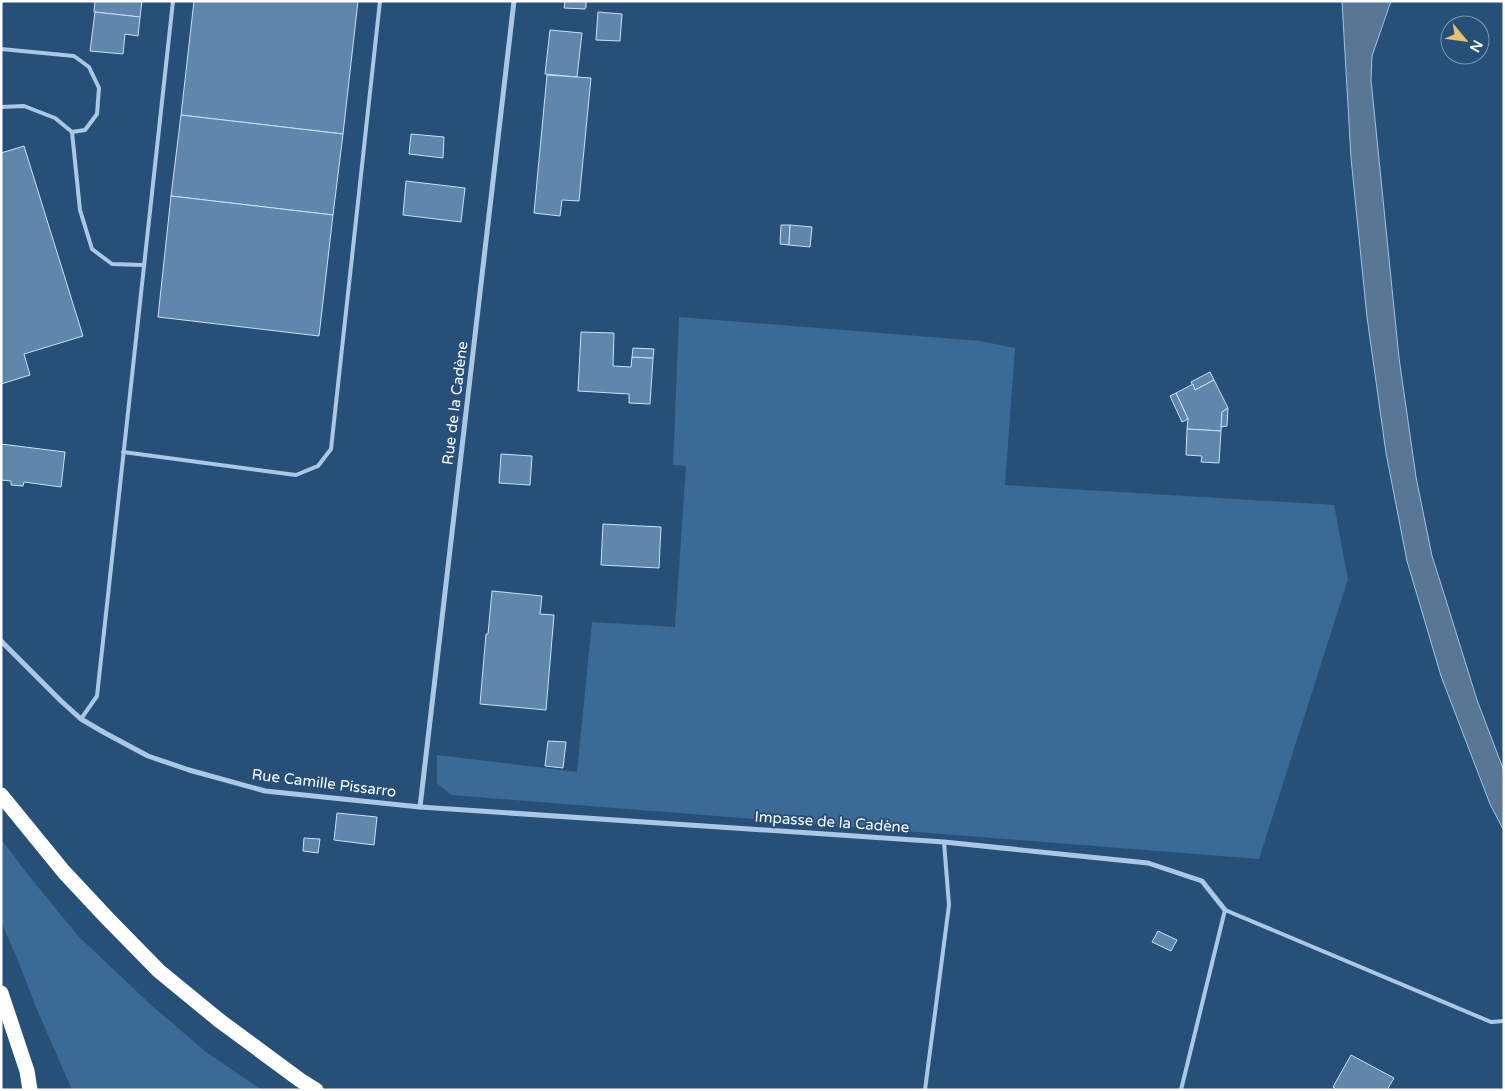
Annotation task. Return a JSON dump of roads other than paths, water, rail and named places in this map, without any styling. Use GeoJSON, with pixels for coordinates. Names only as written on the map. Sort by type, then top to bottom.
{"type":"FeatureCollection","features":[{"type":"Feature","properties":{"kind":"highway"},"geometry":{"type":"LineString","coordinates":[[1,795],[64,872],[159,971],[220,1021],[316,1090]]}},
{"type":"Feature","properties":{"kind":"highway"},"geometry":{"type":"LineString","coordinates":[[1,993],[27,1071],[30,1090]]}},
{"type":"Feature","properties":{"kind":"street","name":"Rue de la Cadène"},"geometry":{"type":"LineString","coordinates":[[420,807],[514,1]]}},
{"type":"Feature","properties":{"kind":"street","name":"Rue Camille Pissarro"},"geometry":{"type":"LineString","coordinates":[[1,641],[61,701],[82,719],[148,756],[189,770],[265,791],[420,807]]}},
{"type":"Feature","properties":{"kind":"street","name":"Impasse de la Cadène"},"geometry":{"type":"LineString","coordinates":[[420,807],[944,842],[1148,863],[1202,881],[1225,910]]}},
{"type":"Feature","properties":{"kind":"lane"},"geometry":{"type":"LineString","coordinates":[[82,719],[97,696],[173,1]]}},
{"type":"Feature","properties":{"kind":"lane"},"geometry":{"type":"LineString","coordinates":[[123,452],[296,475],[318,466],[331,449],[380,1]]}},
{"type":"Feature","properties":{"kind":"lane"},"geometry":{"type":"LineString","coordinates":[[1,49],[74,56],[88,67],[99,88],[97,114],[85,130],[72,132]]}},
{"type":"Feature","properties":{"kind":"lane"},"geometry":{"type":"LineString","coordinates":[[1,107],[24,106],[55,118],[72,132],[80,210],[92,250],[112,264],[144,265]]}},
{"type":"Feature","properties":{"kind":"lane"},"geometry":{"type":"LineString","coordinates":[[925,1090],[949,905],[944,842]]}},
{"type":"Feature","properties":{"kind":"lane"},"geometry":{"type":"LineString","coordinates":[[1181,1090],[1225,910],[1491,1022],[1504,1021]]}}]}
